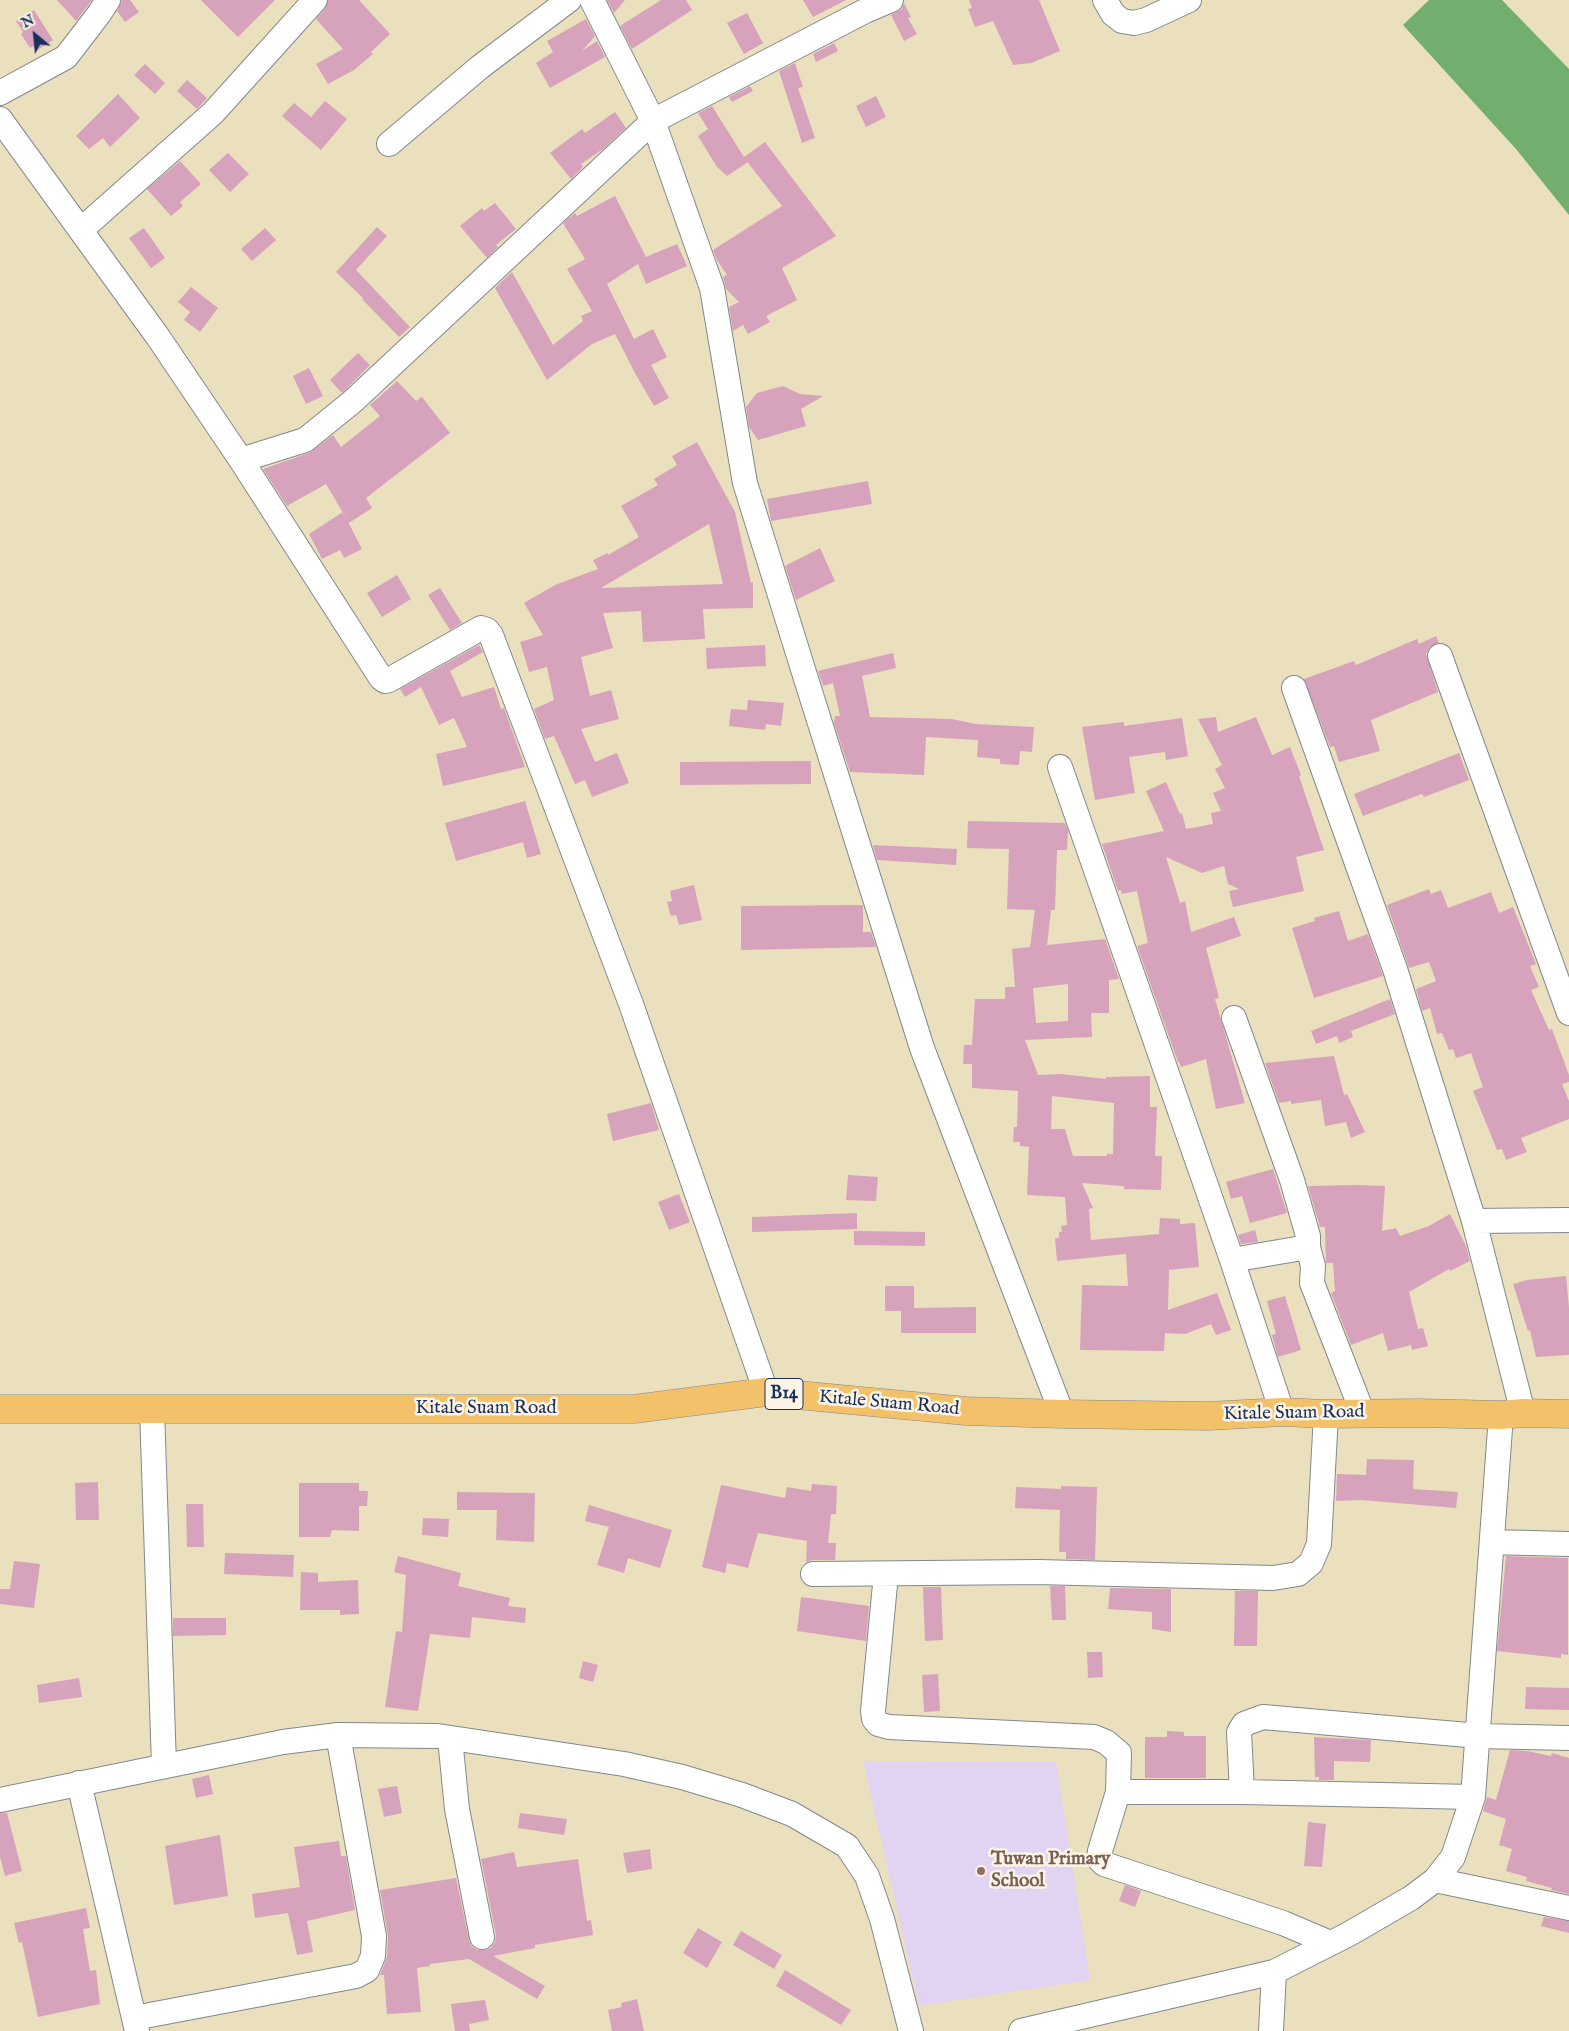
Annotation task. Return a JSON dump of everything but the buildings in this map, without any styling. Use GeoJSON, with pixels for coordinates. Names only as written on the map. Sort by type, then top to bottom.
{"type":"FeatureCollection","features":[{"type":"Feature","properties":{"kind":"highway","name":"Kitale Suam Road"},"geometry":{"type":"LineString","coordinates":[[0,1409],[634,1409],[766,1392],[966,1411],[1062,1414],[1208,1416],[1282,1412],[1326,1414],[1569,1414]]}},
{"type":"Feature","properties":{"kind":"street"},"geometry":{"type":"LineString","coordinates":[[0,92],[66,57],[108,0]]}},
{"type":"Feature","properties":{"kind":"street"},"geometry":{"type":"LineString","coordinates":[[82,229],[213,113],[315,0]]}},
{"type":"Feature","properties":{"kind":"street"},"geometry":{"type":"LineString","coordinates":[[389,144],[480,67],[569,0]]}},
{"type":"Feature","properties":{"kind":"street"},"geometry":{"type":"LineString","coordinates":[[592,0],[653,121],[712,288],[745,483],[919,1038],[1062,1414]]}},
{"type":"Feature","properties":{"kind":"street"},"geometry":{"type":"LineString","coordinates":[[241,460],[305,440],[352,402],[653,121],[864,11],[891,0]]}},
{"type":"Feature","properties":{"kind":"street"},"geometry":{"type":"LineString","coordinates":[[1105,0],[1113,14],[1122,21],[1134,23],[1146,20],[1189,0]]}},
{"type":"Feature","properties":{"kind":"street"},"geometry":{"type":"LineString","coordinates":[[0,119],[82,229],[158,337],[241,460],[381,678],[385,681],[389,680],[480,628],[487,630],[491,635],[631,1004],[766,1392]]}},
{"type":"Feature","properties":{"kind":"street"},"geometry":{"type":"LineString","coordinates":[[1440,656],[1569,1013]]}},
{"type":"Feature","properties":{"kind":"street"},"geometry":{"type":"LineString","coordinates":[[1021,2031],[1274,1972],[1411,1898],[1435,1880],[1453,1857],[1473,1797],[1492,1542],[1512,1414],[1474,1221],[1395,969],[1294,688]]}},
{"type":"Feature","properties":{"kind":"street"},"geometry":{"type":"LineString","coordinates":[[1060,767],[1232,1260],[1282,1412]]}},
{"type":"Feature","properties":{"kind":"street"},"geometry":{"type":"LineString","coordinates":[[1234,1018],[1292,1180],[1308,1236],[1308,1246],[1313,1266],[1312,1283],[1363,1414]]}},
{"type":"Feature","properties":{"kind":"street"},"geometry":{"type":"LineString","coordinates":[[1474,1221],[1569,1220]]}},
{"type":"Feature","properties":{"kind":"street"},"geometry":{"type":"LineString","coordinates":[[1232,1260],[1308,1246]]}},
{"type":"Feature","properties":{"kind":"street"},"geometry":{"type":"LineString","coordinates":[[152,1409],[164,1766]]}},
{"type":"Feature","properties":{"kind":"street"},"geometry":{"type":"LineString","coordinates":[[813,1574],[1038,1572],[1273,1578],[1298,1574],[1311,1563],[1319,1544],[1326,1414]]}},
{"type":"Feature","properties":{"kind":"street"},"geometry":{"type":"LineString","coordinates":[[1492,1542],[1569,1544]]}},
{"type":"Feature","properties":{"kind":"street"},"geometry":{"type":"LineString","coordinates":[[886,1574],[873,1711],[874,1719],[878,1724],[889,1727],[1094,1737],[1106,1742],[1119,1753],[1118,1792],[1100,1851],[1099,1859],[1104,1864],[1283,1923],[1330,1943]]}},
{"type":"Feature","properties":{"kind":"street"},"geometry":{"type":"LineString","coordinates":[[1242,1792],[1239,1732],[1244,1724],[1263,1717],[1479,1736],[1569,1738]]}},
{"type":"Feature","properties":{"kind":"street"},"geometry":{"type":"LineString","coordinates":[[0,1800],[283,1742],[338,1735],[409,1734],[450,1738],[624,1764],[682,1777],[742,1795],[792,1814],[847,1846],[867,1876],[882,1919],[910,2031]]}},
{"type":"Feature","properties":{"kind":"street"},"geometry":{"type":"LineString","coordinates":[[79,1783],[135,2024],[356,1976],[367,1970],[373,1956],[374,1936],[338,1735]]}},
{"type":"Feature","properties":{"kind":"street"},"geometry":{"type":"LineString","coordinates":[[450,1738],[457,1809],[482,1936]]}},
{"type":"Feature","properties":{"kind":"street"},"geometry":{"type":"LineString","coordinates":[[1118,1792],[1242,1792],[1473,1797]]}},
{"type":"Feature","properties":{"kind":"street"},"geometry":{"type":"LineString","coordinates":[[1435,1880],[1569,1908]]}},
{"type":"Feature","properties":{"kind":"street"},"geometry":{"type":"LineString","coordinates":[[1271,2031],[1274,1972]]}},
{"type":"Feature","properties":{"kind":"shaded area","name":"Tuwan Primary School"},"geometry":{"type":"Polygon","coordinates":[[[863,1761],[1056,1762],[1090,1980],[919,2006],[863,1761]]]}},
{"type":"Feature","properties":{"kind":"green space"},"geometry":{"type":"Polygon","coordinates":[[[1429,0],[1502,0],[1569,69],[1569,215],[1516,149],[1403,25],[1429,0]]]}},
{"type":"Feature","properties":{"kind":"place","name":"Tuwan Primary School"},"geometry":{"type":"Point","coordinates":[981,1871]}}]}
